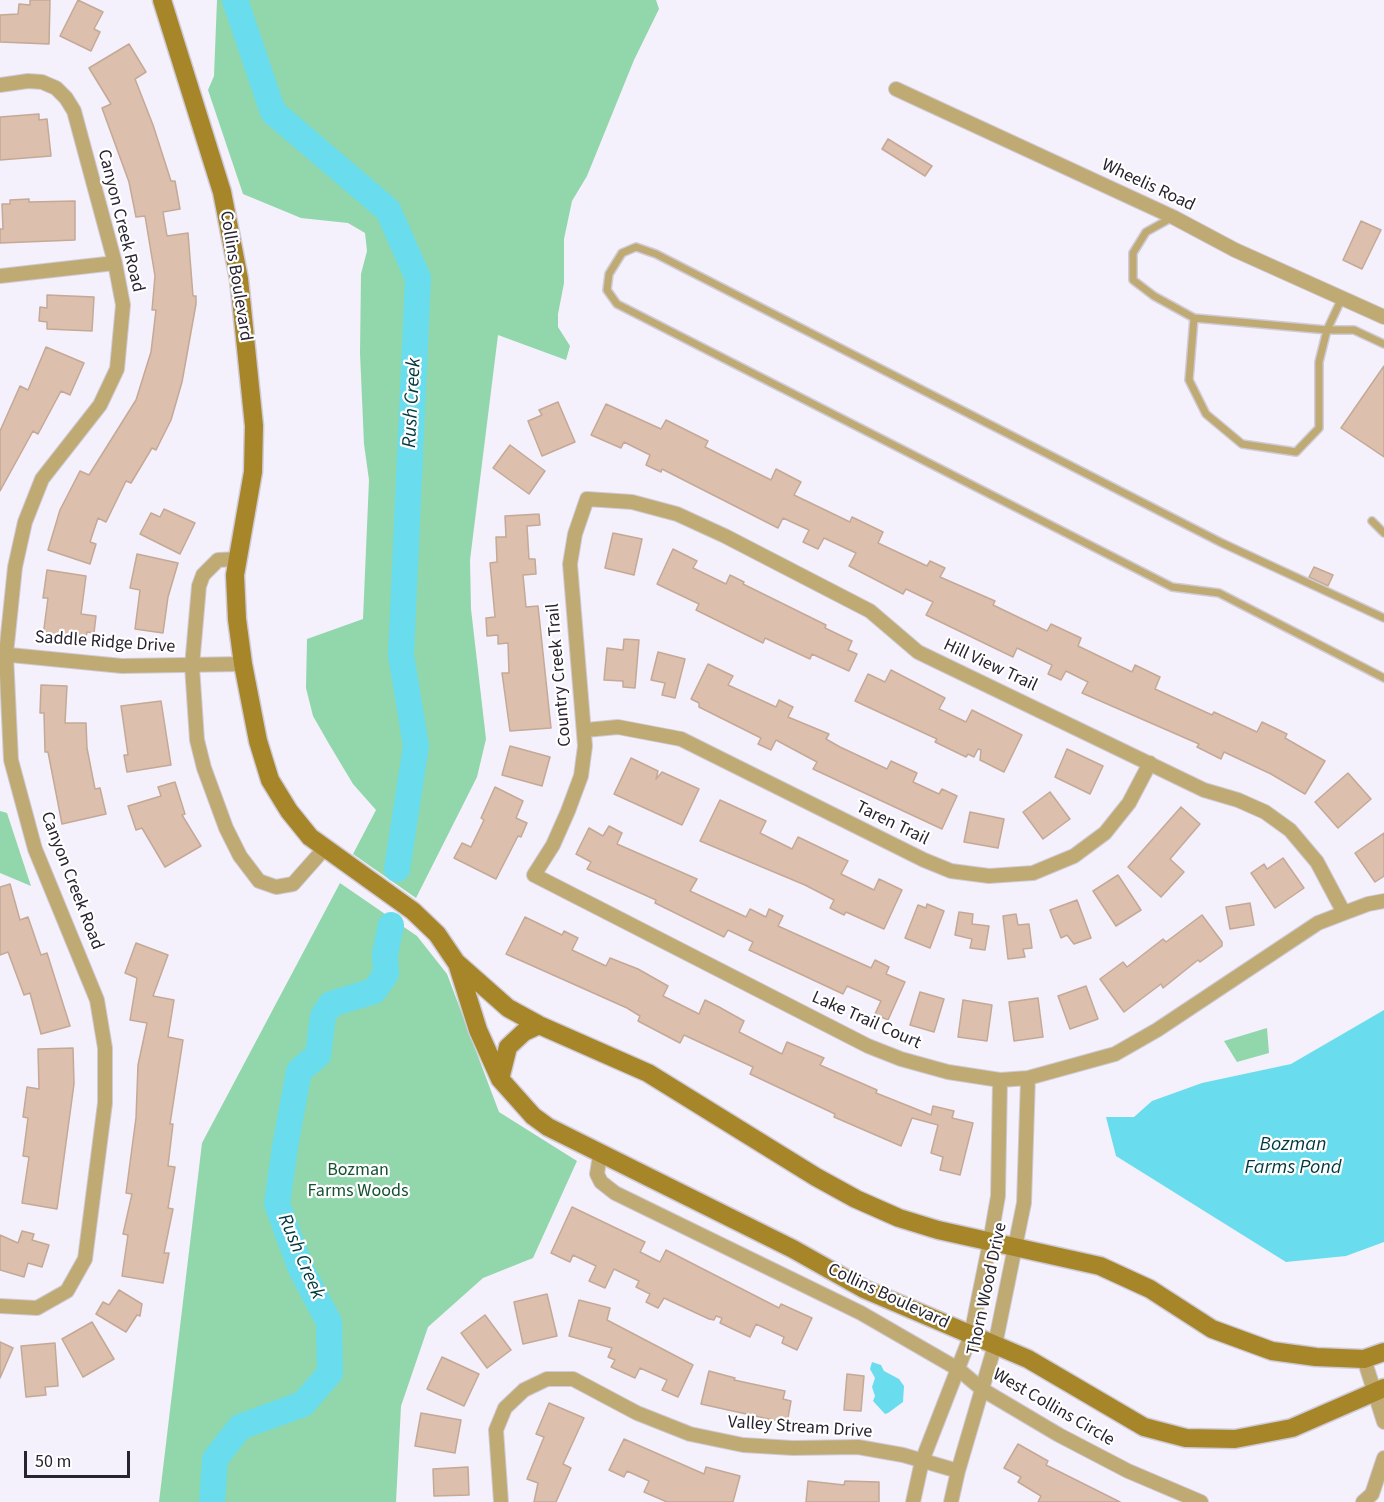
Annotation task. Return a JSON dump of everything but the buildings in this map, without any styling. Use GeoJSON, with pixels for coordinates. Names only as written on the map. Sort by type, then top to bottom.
{"type":"FeatureCollection","features":[{"type":"Feature","properties":{"kind":"street","name":"Collins Boulevard"},"geometry":{"type":"LineString","coordinates":[[162,0],[222,192],[239,279],[254,438],[253,472],[237,559],[237,620],[258,741],[270,780],[299,825],[324,849],[413,911],[436,934],[456,962],[495,998],[539,1025],[648,1073],[801,1168],[856,1199],[919,1224],[1100,1266],[1150,1289],[1212,1329],[1272,1351],[1316,1357],[1364,1359],[1384,1352]]}},
{"type":"Feature","properties":{"kind":"street","name":"Canyon Creek Road"},"geometry":{"type":"LineString","coordinates":[[0,85],[28,81],[42,82],[56,88],[74,111],[115,263],[123,305],[117,369],[100,405],[42,478],[25,522],[15,567],[3,654],[11,760],[35,849],[97,1000],[105,1048],[105,1103],[85,1259],[67,1291],[37,1308],[0,1305]]}},
{"type":"Feature","properties":{"kind":"street","name":"Wheelis Road"},"geometry":{"type":"LineString","coordinates":[[896,89],[1173,217],[1234,249],[1384,317]]}},
{"type":"Feature","properties":{"kind":"street"},"geometry":{"type":"LineString","coordinates":[[0,276],[115,263]]}},
{"type":"Feature","properties":{"kind":"street","name":"Country Creek Trail"},"geometry":{"type":"LineString","coordinates":[[534,876],[553,844],[581,776],[586,730],[570,564],[575,534],[587,499]]}},
{"type":"Feature","properties":{"kind":"street","name":"Hill View Trail"},"geometry":{"type":"LineString","coordinates":[[587,499],[632,502],[677,514],[726,536],[870,611],[918,652],[1203,790],[1238,800],[1265,812],[1290,830],[1317,862],[1344,913]]}},
{"type":"Feature","properties":{"kind":"street"},"geometry":{"type":"LineString","coordinates":[[237,559],[218,560],[203,575],[199,586],[192,666],[197,740],[204,768],[226,828],[251,874],[268,886],[285,887],[293,884],[324,849]]}},
{"type":"Feature","properties":{"kind":"street","name":"Saddle Ridge Drive"},"geometry":{"type":"LineString","coordinates":[[3,654],[122,666],[243,664]]}},
{"type":"Feature","properties":{"kind":"street","name":"Taren Trail"},"geometry":{"type":"LineString","coordinates":[[586,730],[618,727],[681,739],[924,860],[951,871],[989,876],[1033,873],[1074,856],[1105,833],[1129,803],[1150,763]]}},
{"type":"Feature","properties":{"kind":"street","name":"Lake Trail Court"},"geometry":{"type":"LineString","coordinates":[[534,876],[868,1046],[901,1059],[948,1072],[1000,1080],[1028,1078],[1115,1054],[1157,1030],[1290,939],[1318,923],[1384,901]]}},
{"type":"Feature","properties":{"kind":"street","name":"Collins Boulevard"},"geometry":{"type":"LineString","coordinates":[[456,962],[481,1038],[500,1079],[532,1116],[600,1155],[793,1249],[864,1289],[1028,1359],[1144,1427],[1186,1437],[1235,1439],[1292,1428],[1379,1389]]}},
{"type":"Feature","properties":{"kind":"street"},"geometry":{"type":"LineString","coordinates":[[500,1079],[508,1047],[524,1032],[539,1025]]}},
{"type":"Feature","properties":{"kind":"street","name":"Thorn Wood Drive"},"geometry":{"type":"LineString","coordinates":[[951,1502],[995,1345],[1024,1203],[1028,1078]]}},
{"type":"Feature","properties":{"kind":"street","name":"Thorn Wood Drive"},"geometry":{"type":"LineString","coordinates":[[914,1502],[922,1461],[971,1335],[990,1242],[998,1196],[1000,1080]]}},
{"type":"Feature","properties":{"kind":"street","name":"West Collins Circle"},"geometry":{"type":"LineString","coordinates":[[600,1155],[597,1174],[607,1189],[845,1305],[958,1369],[982,1390],[1059,1435],[1128,1471],[1201,1502]]}},
{"type":"Feature","properties":{"kind":"street"},"geometry":{"type":"LineString","coordinates":[[1364,1359],[1379,1389],[1384,1422]]}},
{"type":"Feature","properties":{"kind":"street","name":"Valley Stream Drive"},"geometry":{"type":"LineString","coordinates":[[501,1502],[496,1430],[505,1408],[524,1390],[547,1379],[573,1380],[637,1413],[690,1434],[743,1445],[793,1448],[858,1447],[958,1471]]}},
{"type":"Feature","properties":{"kind":"street"},"geometry":{"type":"LineString","coordinates":[[1363,1502],[1372,1494],[1384,1458]]}},
{"type":"Feature","properties":{"kind":"lane"},"geometry":{"type":"LineString","coordinates":[[1173,217],[1146,232],[1133,253],[1133,280],[1154,296],[1194,318],[1327,330],[1354,330],[1384,344]]}},
{"type":"Feature","properties":{"kind":"lane"},"geometry":{"type":"LineString","coordinates":[[1384,618],[1222,543],[656,254],[636,247],[622,253],[609,274],[607,290],[617,304],[1172,587],[1219,593],[1384,678]]}},
{"type":"Feature","properties":{"kind":"lane"},"geometry":{"type":"LineString","coordinates":[[1194,318],[1189,380],[1206,414],[1242,444],[1296,452],[1319,428],[1319,362],[1327,330],[1342,298]]}},
{"type":"Feature","properties":{"kind":"lane"},"geometry":{"type":"LineString","coordinates":[[1372,521],[1384,533]]}},
{"type":"Feature","properties":{"kind":"green space"},"geometry":{"type":"Polygon","coordinates":[[[217,0],[656,0],[659,9],[634,60],[587,176],[572,201],[564,239],[564,283],[558,314],[558,327],[570,346],[566,360],[498,335],[470,560],[471,609],[486,739],[477,777],[416,898],[353,854],[376,810],[353,784],[329,744],[313,716],[306,688],[307,639],[363,619],[369,480],[364,444],[360,353],[361,274],[367,251],[365,233],[348,223],[301,218],[243,194],[208,90],[214,76],[217,0]]]}},
{"type":"Feature","properties":{"kind":"green space"},"geometry":{"type":"Polygon","coordinates":[[[0,811],[7,813],[31,886],[0,873],[0,811]]]}},
{"type":"Feature","properties":{"kind":"green space","name":"Bozman Farms Woods"},"geometry":{"type":"Polygon","coordinates":[[[340,883],[417,936],[447,974],[499,1112],[577,1161],[533,1258],[483,1278],[428,1327],[401,1406],[396,1502],[159,1502],[202,1143],[340,883]]]}},
{"type":"Feature","properties":{"kind":"green space"},"geometry":{"type":"Polygon","coordinates":[[[1267,1028],[1269,1053],[1237,1062],[1224,1041],[1267,1028]]]}},
{"type":"Feature","properties":{"kind":"water","name":"Bozman Farms Pond"},"geometry":{"type":"Polygon","coordinates":[[[1384,1010],[1384,1242],[1346,1256],[1286,1262],[1116,1156],[1106,1117],[1134,1117],[1152,1101],[1202,1083],[1291,1064],[1384,1010]]]}},
{"type":"Feature","properties":{"kind":"water"},"geometry":{"type":"Polygon","coordinates":[[[872,1362],[881,1365],[884,1371],[899,1379],[904,1386],[903,1402],[885,1414],[873,1401],[875,1396],[872,1387],[875,1378],[870,1369],[872,1362]]]}},
{"type":"Feature","properties":{"kind":"waterway","name":"Rush Creek"},"geometry":{"type":"LineString","coordinates":[[235,0],[273,112],[388,210],[418,278],[401,655],[416,746],[397,869]]}},
{"type":"Feature","properties":{"kind":"waterway","name":"Rush Creek"},"geometry":{"type":"LineString","coordinates":[[212,1502],[215,1459],[240,1427],[303,1404],[330,1373],[329,1322],[301,1269],[277,1204],[299,1071],[318,1055],[323,1016],[331,1004],[374,991],[386,974],[385,954],[391,925]]}}]}
